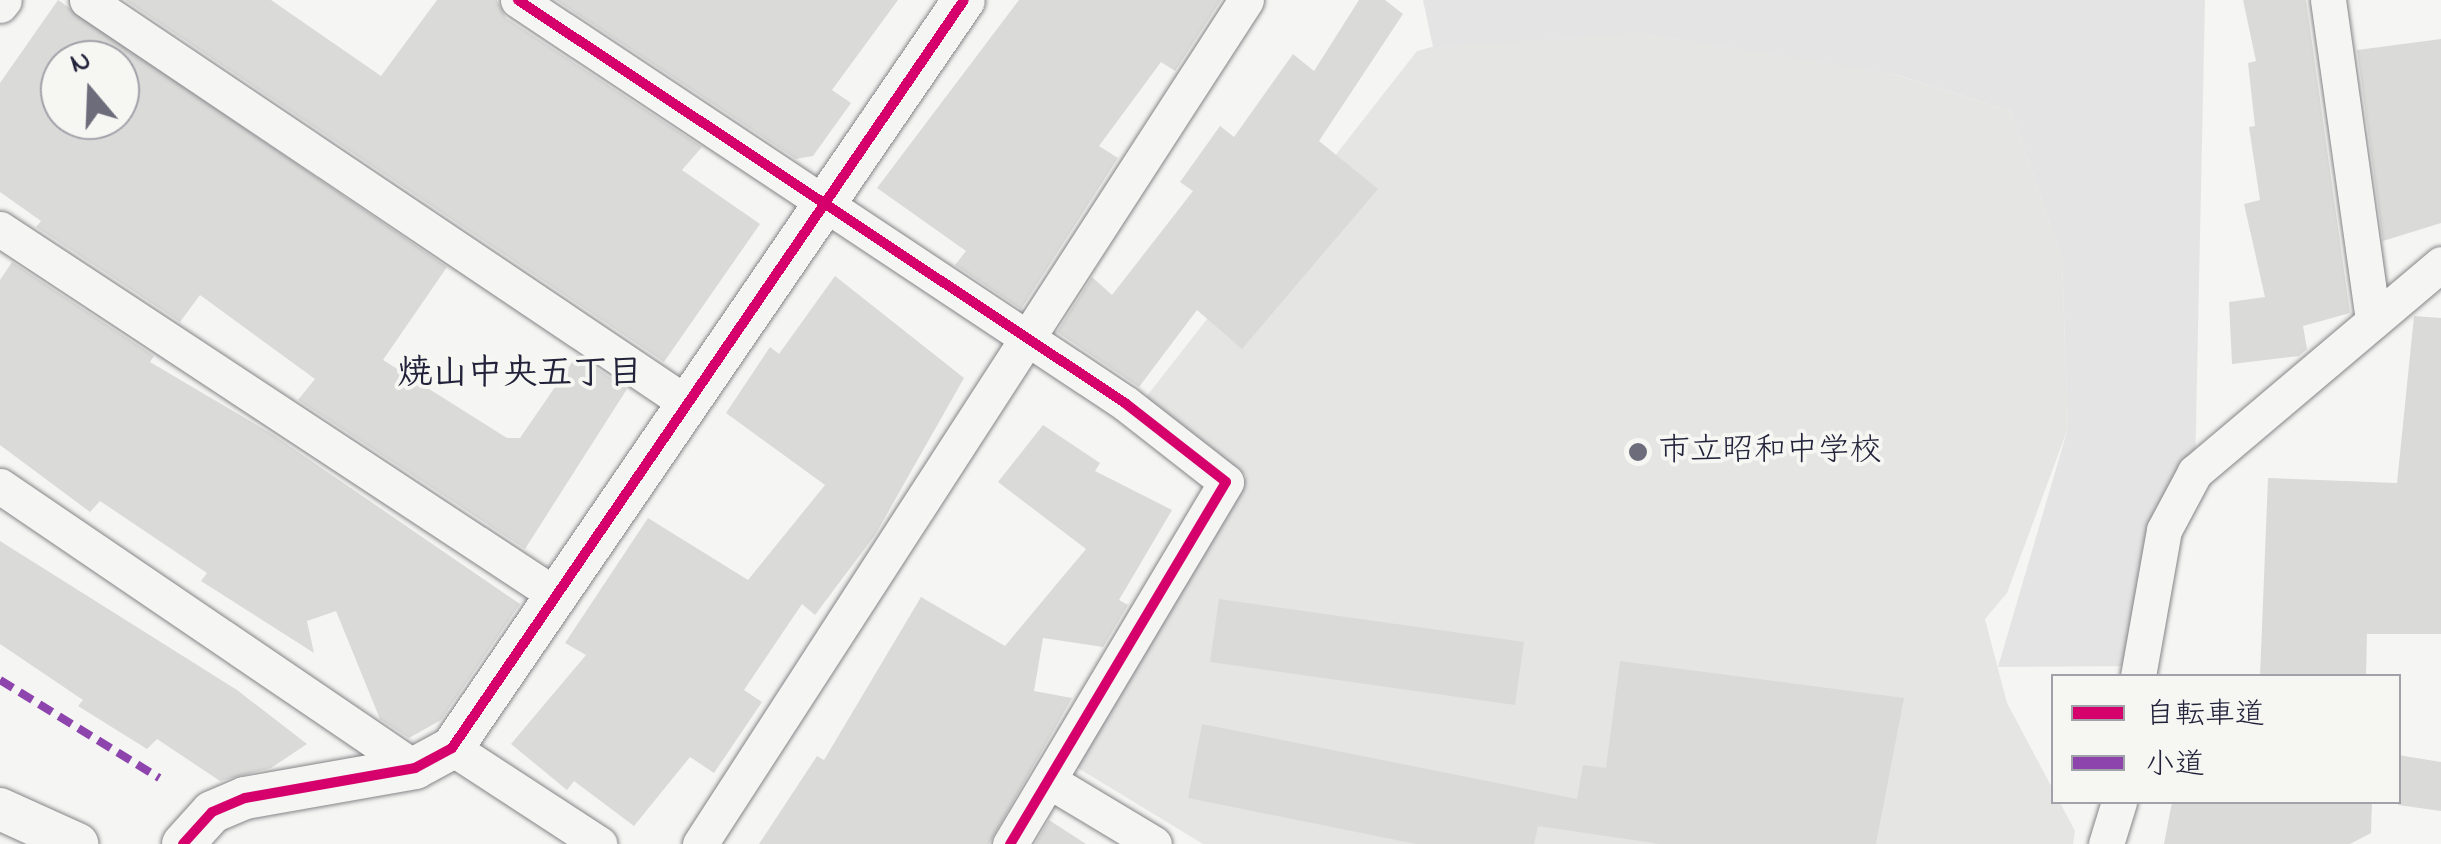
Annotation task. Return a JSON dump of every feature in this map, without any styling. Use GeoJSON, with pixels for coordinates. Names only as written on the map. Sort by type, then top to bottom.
{"type":"FeatureCollection","features":[{"type":"Feature","properties":{"kind":"street"},"geometry":{"type":"LineString","coordinates":[[87,0],[688,404]]}},
{"type":"Feature","properties":{"kind":"street"},"geometry":{"type":"LineString","coordinates":[[518,0],[1026,340],[1226,482],[1051,782],[1010,844]]}},
{"type":"Feature","properties":{"kind":"street"},"geometry":{"type":"LineString","coordinates":[[700,844],[1246,0]]}},
{"type":"Feature","properties":{"kind":"street"},"geometry":{"type":"LineString","coordinates":[[2328,0],[2373,321]]}},
{"type":"Feature","properties":{"kind":"street"},"geometry":{"type":"LineString","coordinates":[[183,844],[212,812],[245,798],[433,758],[557,596],[957,2]]}},
{"type":"Feature","properties":{"kind":"street"},"geometry":{"type":"LineString","coordinates":[[0,230],[557,596]]}},
{"type":"Feature","properties":{"kind":"street"},"geometry":{"type":"LineString","coordinates":[[2138,674],[2164,530],[2195,472],[2441,264]]}},
{"type":"Feature","properties":{"kind":"street"},"geometry":{"type":"LineString","coordinates":[[0,486],[433,758],[598,844]]}},
{"type":"Feature","properties":{"kind":"street"},"geometry":{"type":"LineString","coordinates":[[1051,782],[1154,844]]}},
{"type":"Feature","properties":{"kind":"street"},"geometry":{"type":"LineString","coordinates":[[2106,844],[2118,804]]}},
{"type":"Feature","properties":{"kind":"street"},"geometry":{"type":"LineString","coordinates":[[0,810],[77,844]]}},
{"type":"Feature","properties":{"kind":"shaded area"},"geometry":{"type":"Polygon","coordinates":[[[1423,0],[2205,0],[2195,472],[2139,666],[1998,667],[2068,428],[2062,259],[2011,111],[1894,74],[1639,33],[1433,47],[1423,0]]]}},
{"type":"Feature","properties":{"kind":"shaded area","name":"市立昭和中学校"},"geometry":{"type":"Polygon","coordinates":[[[1639,33],[1887,72],[2011,111],[2062,259],[2068,428],[2007,593],[1985,619],[2007,703],[2051,786],[2051,804],[2061,804],[2075,831],[2073,844],[1203,844],[1068,762],[1187,559],[1247,476],[1146,397],[1417,51],[1461,39],[1639,33]]]}},
{"type":"Feature","properties":{"kind":"building"},"geometry":{"type":"Polygon","coordinates":[[[58,0],[116,40],[40,40],[40,140],[140,140],[140,56],[447,267],[383,360],[507,438],[520,438],[577,355],[627,389],[525,549],[298,400],[315,379],[200,295],[180,322],[36,227],[41,221],[0,192],[0,83],[58,0]]]}},
{"type":"Feature","properties":{"kind":"building"},"geometry":{"type":"Polygon","coordinates":[[[125,0],[271,0],[381,76],[437,0],[497,0],[506,18],[702,147],[682,170],[760,224],[664,362],[125,0]]]}},
{"type":"Feature","properties":{"kind":"building"},"geometry":{"type":"Polygon","coordinates":[[[556,0],[898,0],[832,90],[851,103],[813,156],[796,159],[556,0]]]}},
{"type":"Feature","properties":{"kind":"building"},"geometry":{"type":"Polygon","coordinates":[[[1019,0],[1221,0],[1175,71],[1161,62],[1099,146],[1118,158],[1021,309],[955,265],[966,251],[877,188],[1019,0]]]}},
{"type":"Feature","properties":{"kind":"building"},"geometry":{"type":"Polygon","coordinates":[[[1359,0],[1385,0],[1403,14],[1319,141],[1378,189],[1242,349],[1197,310],[1139,387],[1057,332],[1092,277],[1112,295],[1193,191],[1180,182],[1220,126],[1234,137],[1293,54],[1314,71],[1359,0]]]}},
{"type":"Feature","properties":{"kind":"building"},"geometry":{"type":"Polygon","coordinates":[[[2243,0],[2306,0],[2350,313],[2303,326],[2307,349],[2299,356],[2232,364],[2229,302],[2265,297],[2244,204],[2260,200],[2249,127],[2255,126],[2248,63],[2256,61],[2243,0]]]}},
{"type":"Feature","properties":{"kind":"building"},"geometry":{"type":"Polygon","coordinates":[[[2441,39],[2441,223],[2383,241],[2357,50],[2441,39]]]}},
{"type":"Feature","properties":{"kind":"building"},"geometry":{"type":"Polygon","coordinates":[[[12,262],[154,356],[150,362],[272,434],[520,604],[441,720],[409,738],[380,719],[336,611],[307,621],[314,653],[201,581],[207,573],[100,501],[90,512],[0,445],[0,280],[12,262]]]}},
{"type":"Feature","properties":{"kind":"building"},"geometry":{"type":"Polygon","coordinates":[[[835,276],[964,378],[875,535],[815,615],[802,604],[744,690],[762,702],[714,773],[690,757],[634,826],[574,781],[567,790],[511,744],[586,655],[565,643],[648,518],[748,580],[825,485],[726,413],[770,347],[779,354],[835,276]]]}},
{"type":"Feature","properties":{"kind":"building"},"geometry":{"type":"Polygon","coordinates":[[[2414,316],[2441,318],[2441,634],[2367,634],[2366,674],[2260,674],[2268,478],[2397,483],[2414,316]]]}},
{"type":"Feature","properties":{"kind":"building"},"geometry":{"type":"Polygon","coordinates":[[[1043,425],[1100,463],[1095,471],[1172,510],[1119,600],[1128,605],[1103,647],[1043,638],[1034,691],[1072,698],[989,844],[759,844],[817,756],[824,760],[921,597],[1005,646],[1086,549],[998,482],[1043,425]]]}},
{"type":"Feature","properties":{"kind":"building"},"geometry":{"type":"Polygon","coordinates":[[[0,541],[237,690],[307,744],[271,768],[220,781],[157,739],[147,749],[78,706],[83,700],[0,644],[0,541]]]}},
{"type":"Feature","properties":{"kind":"building"},"geometry":{"type":"Polygon","coordinates":[[[1219,599],[1524,642],[1515,705],[1210,662],[1219,599]]]}},
{"type":"Feature","properties":{"kind":"building"},"geometry":{"type":"Polygon","coordinates":[[[1620,661],[1904,698],[1876,844],[1660,844],[1538,826],[1534,844],[1416,844],[1188,798],[1202,724],[1577,799],[1583,765],[1606,768],[1620,661]]]}},
{"type":"Feature","properties":{"kind":"building"},"geometry":{"type":"Polygon","coordinates":[[[2401,755],[2441,762],[2441,811],[2398,805],[2401,755]]]}},
{"type":"Feature","properties":{"kind":"building"},"geometry":{"type":"Polygon","coordinates":[[[2172,804],[2372,804],[2371,833],[2350,844],[2164,844],[2172,804]]]}},
{"type":"Feature","properties":{"kind":"building"},"geometry":{"type":"Polygon","coordinates":[[[1049,820],[1086,844],[1035,844],[1049,820]]]}},
{"type":"Feature","properties":{"kind":"marked path"},"geometry":{"type":"LineString","coordinates":[[0,680],[159,778]]}},
{"type":"Feature","properties":{"kind":"cycle path"},"geometry":{"type":"LineString","coordinates":[[518,0],[1125,403],[1226,482],[1010,844]]}},
{"type":"Feature","properties":{"kind":"cycle path"},"geometry":{"type":"LineString","coordinates":[[183,844],[212,812],[245,798],[415,768],[452,748],[964,0]]}},
{"type":"Feature","properties":{"kind":"place","name":"市立昭和中学校"},"geometry":{"type":"Point","coordinates":[1638,452]}},
{"type":"Feature","properties":{"kind":"district","name":"焼山中央五丁目"},"geometry":{"type":"Point","coordinates":[520,375]}}]}
